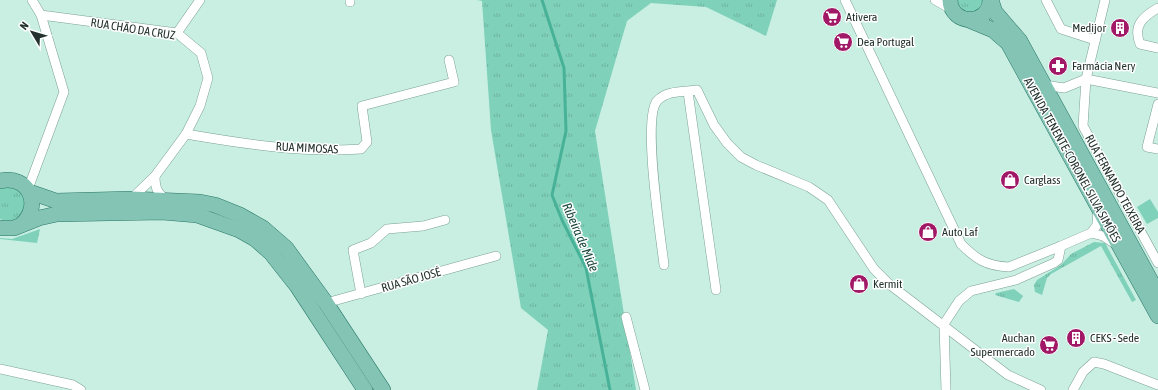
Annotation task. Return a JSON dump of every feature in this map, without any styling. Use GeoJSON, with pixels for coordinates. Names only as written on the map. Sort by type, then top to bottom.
{"type":"FeatureCollection","features":[{"type":"Feature","properties":{"kind":"main road"},"geometry":{"type":"LineString","coordinates":[[969,20],[981,17],[986,13],[991,0]]}},
{"type":"Feature","properties":{"kind":"main road"},"geometry":{"type":"LineString","coordinates":[[991,0],[999,16],[1015,33],[1158,294]]}},
{"type":"Feature","properties":{"kind":"main road","name":"AVENIDA TENENTE-CORONEL SILVA SIMÕES"},"geometry":{"type":"LineString","coordinates":[[951,5],[957,16],[993,30],[1008,43],[1158,316]]}},
{"type":"Feature","properties":{"kind":"main road"},"geometry":{"type":"LineString","coordinates":[[14,183],[56,201],[131,199],[200,202],[215,205],[240,215],[263,228],[286,248],[326,303],[384,390]]}},
{"type":"Feature","properties":{"kind":"main road"},"geometry":{"type":"LineString","coordinates":[[14,183],[33,206],[27,220],[21,225]]}},
{"type":"Feature","properties":{"kind":"main road"},"geometry":{"type":"LineString","coordinates":[[0,228],[14,228],[57,214],[162,212],[198,215],[239,230],[254,239],[271,253],[296,286],[366,390]]}},
{"type":"Feature","properties":{"kind":"street"},"geometry":{"type":"LineString","coordinates":[[14,183],[37,161],[64,92],[41,15],[32,0]]}},
{"type":"Feature","properties":{"kind":"street"},"geometry":{"type":"LineString","coordinates":[[177,34],[200,0]]}},
{"type":"Feature","properties":{"kind":"street"},"geometry":{"type":"LineString","coordinates":[[845,0],[961,244],[975,258],[991,265],[1009,267],[1092,234],[1103,236],[1121,248]]}},
{"type":"Feature","properties":{"kind":"street"},"geometry":{"type":"LineString","coordinates":[[935,0],[951,5]]}},
{"type":"Feature","properties":{"kind":"street"},"geometry":{"type":"LineString","coordinates":[[1046,0],[1062,29],[1095,40]]}},
{"type":"Feature","properties":{"kind":"street","name":"RUA FERNANDO TEIXEIRA"},"geometry":{"type":"LineString","coordinates":[[1105,0],[1086,79],[1083,126],[1158,263]]}},
{"type":"Feature","properties":{"kind":"street"},"geometry":{"type":"LineString","coordinates":[[1158,8],[1145,15],[1138,24],[1137,37],[1140,44],[1158,48]]}},
{"type":"Feature","properties":{"kind":"street","name":"RUA CHÃO DA CRUZ"},"geometry":{"type":"LineString","coordinates":[[41,15],[177,34],[201,53],[208,78],[200,106],[186,134],[155,176],[131,199]]}},
{"type":"Feature","properties":{"kind":"street","name":"RUA MIMOSAS"},"geometry":{"type":"LineString","coordinates":[[186,134],[235,142],[326,152],[361,149],[367,142],[362,106],[454,82],[449,60]]}},
{"type":"Feature","properties":{"kind":"street"},"geometry":{"type":"LineString","coordinates":[[1044,85],[1064,88],[1086,79],[1158,93]]}},
{"type":"Feature","properties":{"kind":"street"},"geometry":{"type":"LineString","coordinates":[[1055,105],[1064,88]]}},
{"type":"Feature","properties":{"kind":"street"},"geometry":{"type":"LineString","coordinates":[[664,265],[653,166],[651,135],[653,111],[656,102],[665,95],[697,90],[714,125],[727,143],[741,157],[756,165],[809,187],[828,200],[874,269],[889,284],[944,324],[1008,375],[1041,390]]}},
{"type":"Feature","properties":{"kind":"street"},"geometry":{"type":"LineString","coordinates":[[688,92],[716,290]]}},
{"type":"Feature","properties":{"kind":"street"},"geometry":{"type":"LineString","coordinates":[[1158,104],[1148,147],[1158,149]]}},
{"type":"Feature","properties":{"kind":"street"},"geometry":{"type":"LineString","coordinates":[[155,176],[155,187],[158,194],[167,200]]}},
{"type":"Feature","properties":{"kind":"street"},"geometry":{"type":"LineString","coordinates":[[1092,234],[1097,225],[1098,208]]}},
{"type":"Feature","properties":{"kind":"street"},"geometry":{"type":"LineString","coordinates":[[360,294],[353,250],[371,243],[387,229],[423,226],[446,220]]}},
{"type":"Feature","properties":{"kind":"street"},"geometry":{"type":"LineString","coordinates":[[946,390],[944,324],[959,301],[971,291],[1016,280],[1049,266],[1058,260],[1061,246]]}},
{"type":"Feature","properties":{"kind":"street","name":"RUA SÃO JOSÉ"},"geometry":{"type":"LineString","coordinates":[[326,303],[496,256]]}},
{"type":"Feature","properties":{"kind":"street"},"geometry":{"type":"LineString","coordinates":[[626,317],[645,390]]}},
{"type":"Feature","properties":{"kind":"street"},"geometry":{"type":"LineString","coordinates":[[1073,390],[1083,372],[1094,362],[1104,364],[1158,385]]}},
{"type":"Feature","properties":{"kind":"street"},"geometry":{"type":"LineString","coordinates":[[0,369],[73,385],[81,390]]}},
{"type":"Feature","properties":{"kind":"green space"},"geometry":{"type":"Polygon","coordinates":[[[477,0],[777,0],[766,36],[706,7],[651,3],[627,21],[595,131],[636,390],[537,390],[548,330],[521,308],[491,130],[482,1],[477,0]]]}},
{"type":"Feature","properties":{"kind":"green space"},"geometry":{"type":"Polygon","coordinates":[[[956,0],[983,0],[978,10],[970,13],[961,10],[956,0]]]}},
{"type":"Feature","properties":{"kind":"green space"},"geometry":{"type":"Polygon","coordinates":[[[6,187],[16,189],[22,194],[24,200],[24,208],[21,214],[16,219],[9,221],[0,219],[0,189],[6,187]]]}},
{"type":"Feature","properties":{"kind":"green space"},"geometry":{"type":"Polygon","coordinates":[[[1150,199],[1158,212],[1158,218],[1147,224],[1137,207],[1150,199]]]}},
{"type":"Feature","properties":{"kind":"green space"},"geometry":{"type":"Polygon","coordinates":[[[40,229],[37,243],[0,239],[12,239],[40,229]]]}},
{"type":"Feature","properties":{"kind":"green space"},"geometry":{"type":"Polygon","coordinates":[[[1094,242],[1105,243],[1136,300],[1132,302],[1101,246],[1051,274],[1047,278],[1042,295],[1035,292],[1034,285],[1037,280],[1061,265],[1071,254],[1094,242]]]}},
{"type":"Feature","properties":{"kind":"green space"},"geometry":{"type":"Polygon","coordinates":[[[1014,289],[1023,296],[1019,302],[995,295],[996,293],[1014,289]]]}},
{"type":"Feature","properties":{"kind":"waterway","name":"Ribeira de Mide"},"geometry":{"type":"LineString","coordinates":[[542,0],[564,68],[566,131],[552,195],[562,220],[586,268],[610,390]]}},
{"type":"Feature","properties":{"kind":"place","name":"Ativera"},"geometry":{"type":"Point","coordinates":[832,17]}},
{"type":"Feature","properties":{"kind":"place","name":"Medijor"},"geometry":{"type":"Point","coordinates":[1120,28]}},
{"type":"Feature","properties":{"kind":"place","name":"Dea Portugal"},"geometry":{"type":"Point","coordinates":[843,42]}},
{"type":"Feature","properties":{"kind":"place","name":"Farmácia Nery"},"geometry":{"type":"Point","coordinates":[1058,66]}},
{"type":"Feature","properties":{"kind":"place","name":"Carglass"},"geometry":{"type":"Point","coordinates":[1010,180]}},
{"type":"Feature","properties":{"kind":"place","name":"Auto Laf"},"geometry":{"type":"Point","coordinates":[928,232]}},
{"type":"Feature","properties":{"kind":"place","name":"Kermit"},"geometry":{"type":"Point","coordinates":[859,284]}},
{"type":"Feature","properties":{"kind":"place","name":"CEKS - Sede"},"geometry":{"type":"Point","coordinates":[1076,338]}},
{"type":"Feature","properties":{"kind":"place","name":"Auchan Supermercado"},"geometry":{"type":"Point","coordinates":[1049,345]}}]}
